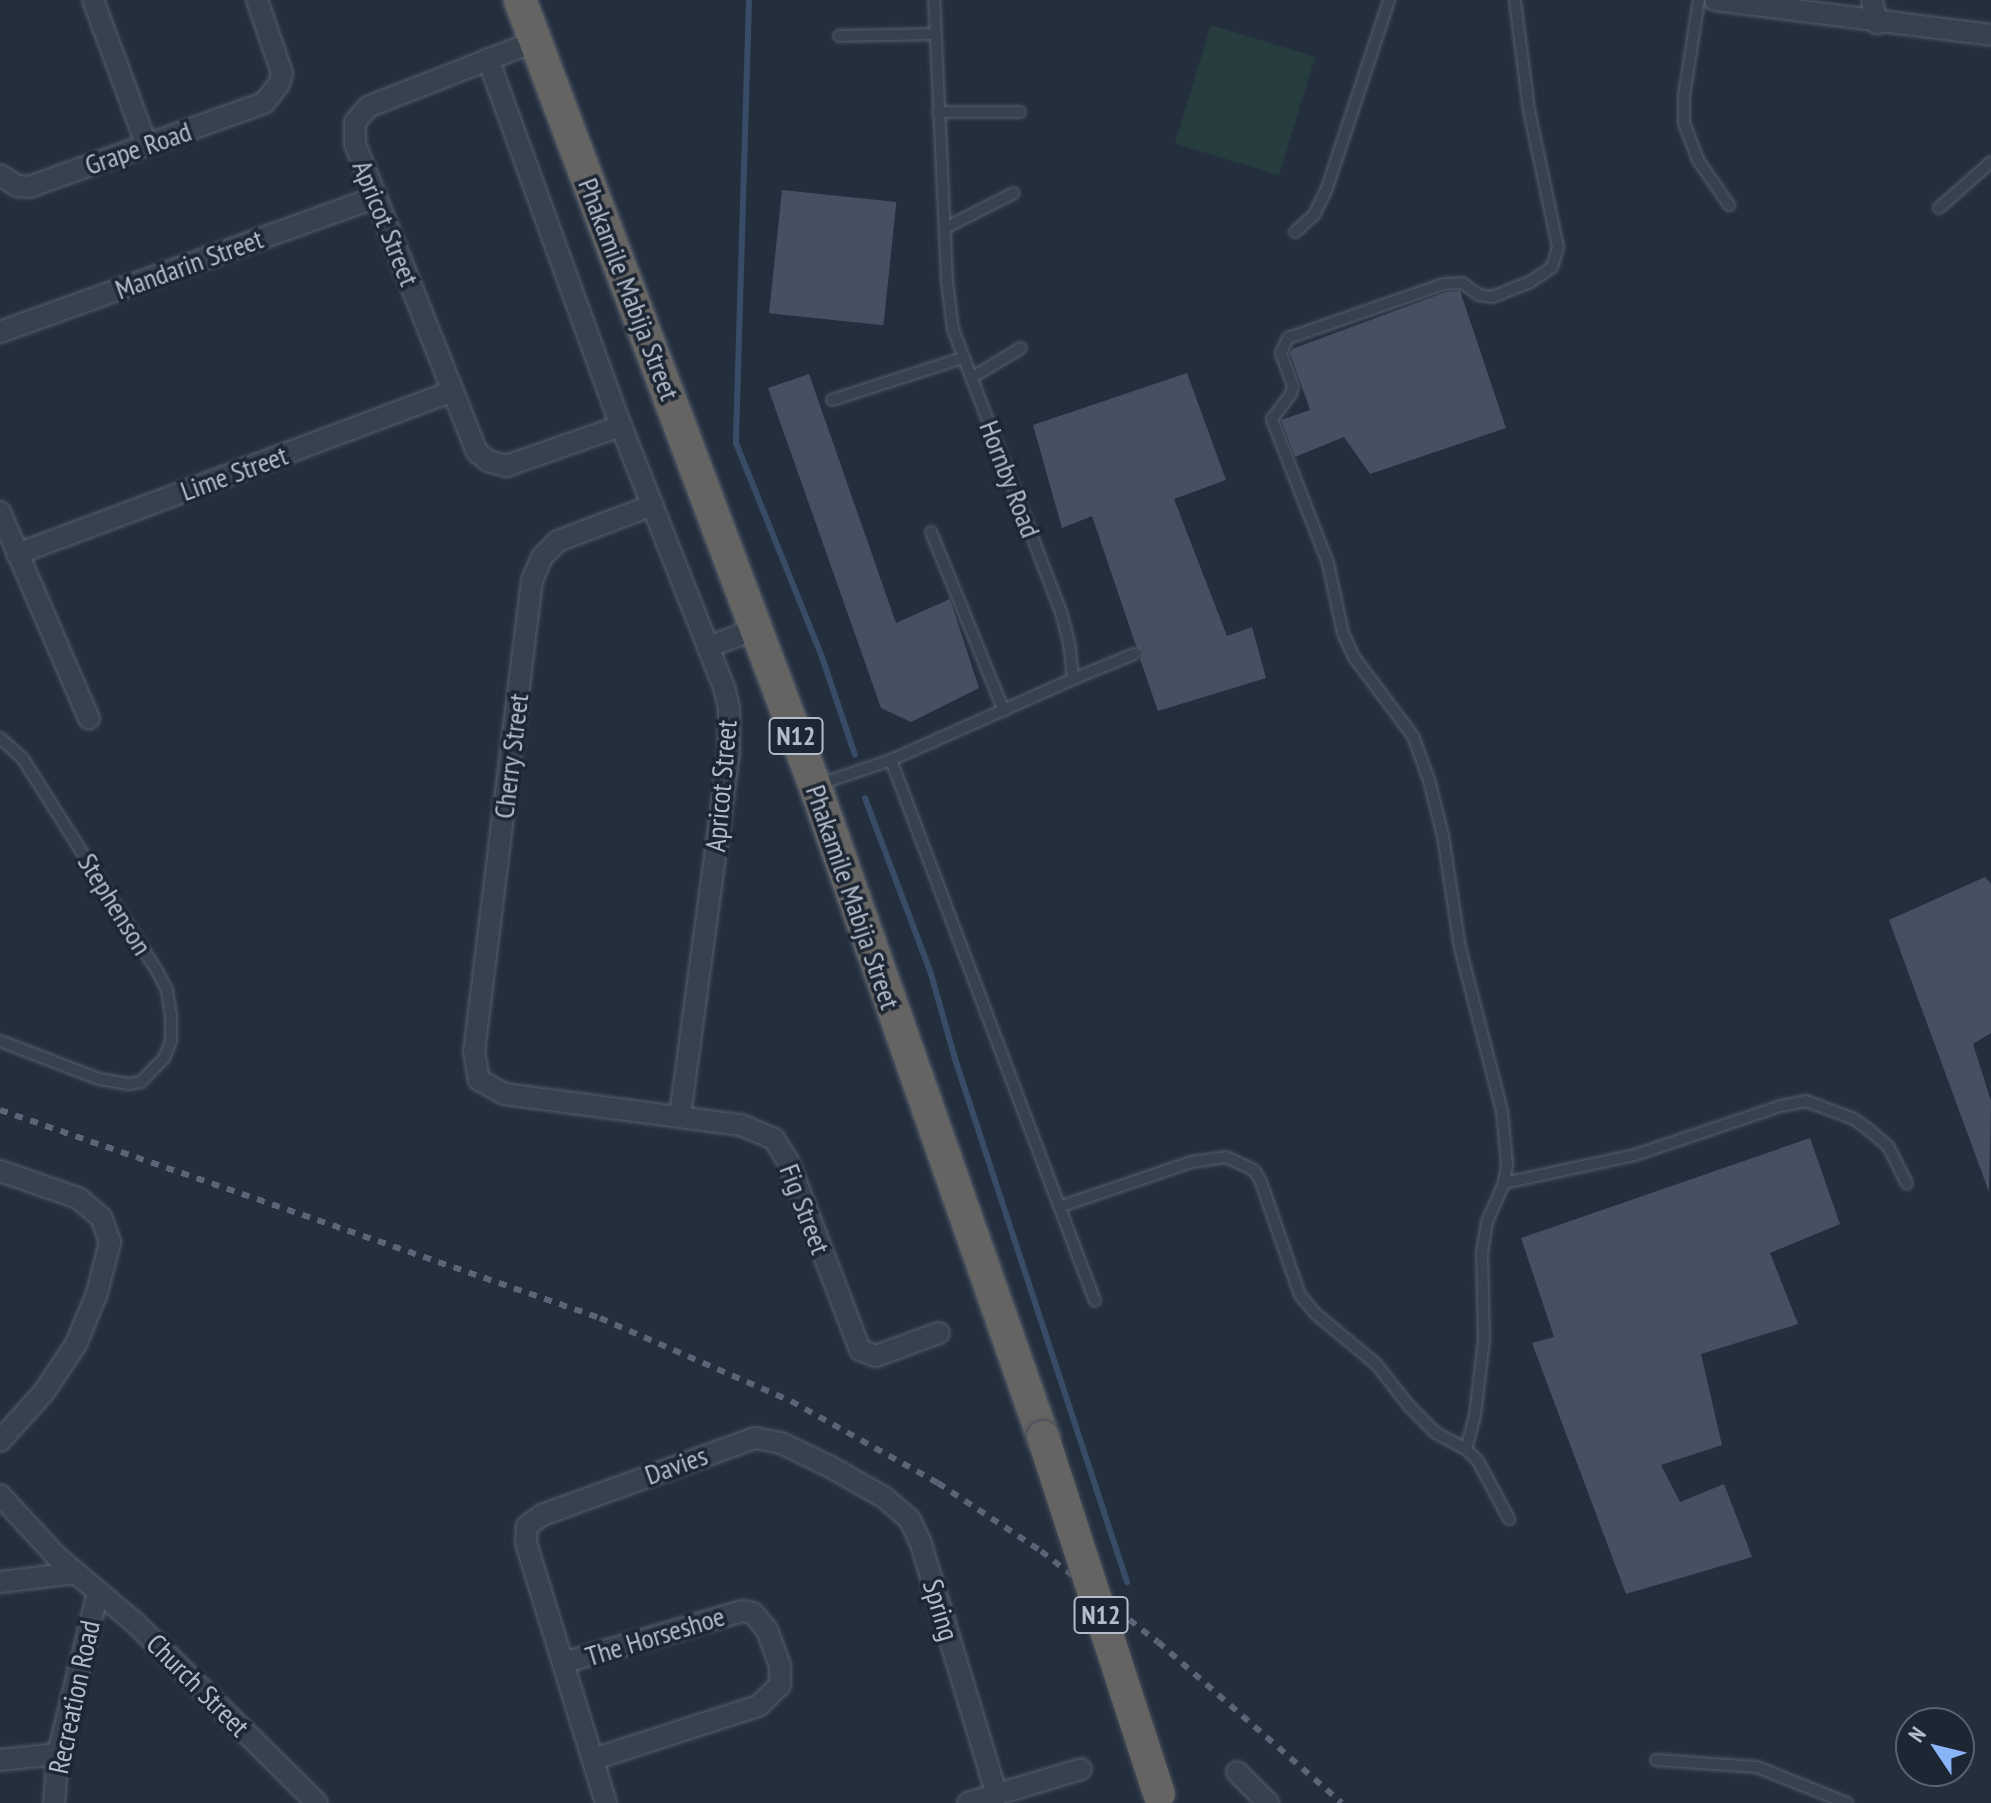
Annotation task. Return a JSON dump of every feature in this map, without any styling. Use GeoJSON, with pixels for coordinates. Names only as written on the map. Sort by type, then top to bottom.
{"type":"FeatureCollection","features":[{"type":"Feature","properties":{"kind":"highway","name":"Phakamile Mabija Street"},"geometry":{"type":"LineString","coordinates":[[520,0],[815,786],[1043,1437],[1161,1798]]}},
{"type":"Feature","properties":{"kind":"street"},"geometry":{"type":"LineString","coordinates":[[93,0],[146,143]]}},
{"type":"Feature","properties":{"kind":"street","name":"Grape Road"},"geometry":{"type":"LineString","coordinates":[[0,175],[17,186],[29,187],[146,143],[247,111],[272,94],[282,73],[257,0]]}},
{"type":"Feature","properties":{"kind":"street"},"geometry":{"type":"LineString","coordinates":[[1715,0],[1872,8],[1991,35]]}},
{"type":"Feature","properties":{"kind":"street","name":"Apricot Street"},"geometry":{"type":"LineString","coordinates":[[536,41],[387,98],[360,114],[353,131],[355,144],[477,452],[497,465],[506,466],[621,426]]}},
{"type":"Feature","properties":{"kind":"street","name":"Apricot Street"},"geometry":{"type":"LineString","coordinates":[[488,59],[621,426],[725,690],[729,753],[680,1116]]}},
{"type":"Feature","properties":{"kind":"street","name":"Mandarin Street"},"geometry":{"type":"LineString","coordinates":[[0,332],[377,197]]}},
{"type":"Feature","properties":{"kind":"street","name":"Lime Street"},"geometry":{"type":"LineString","coordinates":[[17,554],[451,392]]}},
{"type":"Feature","properties":{"kind":"street","name":"Cherry Street"},"geometry":{"type":"LineString","coordinates":[[479,1080],[474,1050],[536,568],[558,541],[653,505]]}},
{"type":"Feature","properties":{"kind":"street"},"geometry":{"type":"LineString","coordinates":[[0,512],[89,719]]}},
{"type":"Feature","properties":{"kind":"street"},"geometry":{"type":"LineString","coordinates":[[708,647],[756,629]]}},
{"type":"Feature","properties":{"kind":"street","name":"Fig Street"},"geometry":{"type":"LineString","coordinates":[[479,1080],[504,1094],[741,1125],[774,1139],[788,1161],[860,1350],[876,1356],[939,1333]]}},
{"type":"Feature","properties":{"kind":"street"},"geometry":{"type":"LineString","coordinates":[[0,1171],[78,1198],[101,1217],[110,1242],[97,1293],[76,1344],[53,1381],[0,1441]]}},
{"type":"Feature","properties":{"kind":"street","name":"Davies"},"geometry":{"type":"LineString","coordinates":[[563,1663],[526,1543],[527,1526],[542,1515],[741,1440],[755,1438],[781,1443],[829,1466]]}},
{"type":"Feature","properties":{"kind":"street","name":"Spring"},"geometry":{"type":"LineString","coordinates":[[829,1466],[885,1498],[910,1520],[921,1544],[997,1795]]}},
{"type":"Feature","properties":{"kind":"street","name":"Church Street"},"geometry":{"type":"LineString","coordinates":[[0,1495],[75,1573],[134,1622],[317,1803]]}},
{"type":"Feature","properties":{"kind":"street"},"geometry":{"type":"LineString","coordinates":[[0,1582],[75,1573]]}},
{"type":"Feature","properties":{"kind":"street","name":"Recreation Road"},"geometry":{"type":"LineString","coordinates":[[54,1803],[58,1754],[98,1592]]}},
{"type":"Feature","properties":{"kind":"street","name":"The Horseshoe"},"geometry":{"type":"LineString","coordinates":[[563,1663],[742,1611],[753,1613],[767,1630],[780,1665],[780,1685],[758,1706],[594,1759]]}},
{"type":"Feature","properties":{"kind":"street"},"geometry":{"type":"LineString","coordinates":[[563,1663],[606,1803]]}},
{"type":"Feature","properties":{"kind":"street"},"geometry":{"type":"LineString","coordinates":[[0,1760],[58,1754]]}},
{"type":"Feature","properties":{"kind":"street"},"geometry":{"type":"LineString","coordinates":[[968,1803],[1081,1769]]}},
{"type":"Feature","properties":{"kind":"street"},"geometry":{"type":"LineString","coordinates":[[1237,1772],[1268,1803]]}},
{"type":"Feature","properties":{"kind":"lane","name":"Hornby Road"},"geometry":{"type":"LineString","coordinates":[[934,0],[949,310],[963,358],[1061,612],[1069,643],[1073,679]]}},
{"type":"Feature","properties":{"kind":"lane"},"geometry":{"type":"LineString","coordinates":[[1295,232],[1314,215],[1327,188],[1389,0]]}},
{"type":"Feature","properties":{"kind":"lane"},"geometry":{"type":"LineString","coordinates":[[1466,1449],[1475,1415],[1484,1339],[1482,1253],[1487,1222],[1504,1183],[1507,1139],[1502,1111],[1460,948],[1443,836],[1429,780],[1413,736],[1354,657],[1343,633],[1328,563],[1272,419],[1291,394],[1293,386],[1281,353],[1288,338],[1444,284],[1462,283],[1479,295],[1492,297],[1507,293],[1541,275],[1557,258],[1553,220],[1529,110],[1515,0]]}},
{"type":"Feature","properties":{"kind":"lane"},"geometry":{"type":"LineString","coordinates":[[1699,0],[1684,96],[1684,123],[1698,160],[1729,205]]}},
{"type":"Feature","properties":{"kind":"lane"},"geometry":{"type":"LineString","coordinates":[[839,36],[934,34]]}},
{"type":"Feature","properties":{"kind":"lane"},"geometry":{"type":"LineString","coordinates":[[938,112],[1020,112]]}},
{"type":"Feature","properties":{"kind":"lane"},"geometry":{"type":"LineString","coordinates":[[1939,208],[1991,162]]}},
{"type":"Feature","properties":{"kind":"lane"},"geometry":{"type":"LineString","coordinates":[[945,228],[1014,193]]}},
{"type":"Feature","properties":{"kind":"lane"},"geometry":{"type":"LineString","coordinates":[[971,378],[1021,348]]}},
{"type":"Feature","properties":{"kind":"lane"},"geometry":{"type":"LineString","coordinates":[[832,400],[963,358]]}},
{"type":"Feature","properties":{"kind":"lane"},"geometry":{"type":"LineString","coordinates":[[931,532],[1004,711]]}},
{"type":"Feature","properties":{"kind":"lane"},"geometry":{"type":"LineString","coordinates":[[815,786],[891,760],[1134,654]]}},
{"type":"Feature","properties":{"kind":"lane","name":"Stephenson"},"geometry":{"type":"LineString","coordinates":[[0,738],[23,759],[167,990],[171,1041],[155,1071],[141,1082],[128,1084],[99,1079],[0,1041]]}},
{"type":"Feature","properties":{"kind":"lane"},"geometry":{"type":"LineString","coordinates":[[891,760],[1095,1301]]}},
{"type":"Feature","properties":{"kind":"lane"},"geometry":{"type":"LineString","coordinates":[[1504,1183],[1635,1155],[1781,1106],[1806,1101],[1854,1119],[1869,1130],[1888,1146],[1907,1184]]}},
{"type":"Feature","properties":{"kind":"lane"},"geometry":{"type":"LineString","coordinates":[[1059,1207],[1191,1162],[1226,1157],[1239,1160],[1254,1170],[1261,1182],[1300,1295],[1316,1314],[1376,1364],[1436,1433],[1466,1449],[1491,1481],[1509,1519]]}},
{"type":"Feature","properties":{"kind":"lane"},"geometry":{"type":"LineString","coordinates":[[1656,1760],[1757,1767],[1847,1803]]}},
{"type":"Feature","properties":{"kind":"green space"},"geometry":{"type":"Polygon","coordinates":[[[1211,25],[1315,57],[1279,175],[1175,144],[1211,25]]]}},
{"type":"Feature","properties":{"kind":"building"},"geometry":{"type":"Polygon","coordinates":[[[782,190],[896,202],[883,325],[769,313],[782,190]]]}},
{"type":"Feature","properties":{"kind":"building"},"geometry":{"type":"Polygon","coordinates":[[[1460,291],[1506,428],[1370,474],[1344,437],[1295,457],[1281,420],[1310,410],[1290,353],[1292,349],[1446,292],[1460,291]]]}},
{"type":"Feature","properties":{"kind":"building"},"geometry":{"type":"Polygon","coordinates":[[[1187,373],[1226,480],[1174,499],[1227,636],[1252,627],[1266,678],[1158,711],[1140,659],[1142,652],[1136,646],[1092,516],[1062,528],[1033,425],[1187,373]]]}},
{"type":"Feature","properties":{"kind":"building"},"geometry":{"type":"Polygon","coordinates":[[[809,374],[896,623],[950,599],[979,688],[911,722],[881,708],[768,388],[809,374]]]}},
{"type":"Feature","properties":{"kind":"building"},"geometry":{"type":"Polygon","coordinates":[[[1985,877],[1991,884],[1991,1033],[1973,1044],[1991,1101],[1989,1192],[1889,920],[1985,877]]]}},
{"type":"Feature","properties":{"kind":"building"},"geometry":{"type":"Polygon","coordinates":[[[1810,1138],[1840,1224],[1770,1253],[1798,1324],[1701,1354],[1722,1445],[1661,1465],[1680,1502],[1724,1484],[1752,1557],[1626,1594],[1532,1343],[1554,1337],[1521,1238],[1810,1138]]]}},
{"type":"Feature","properties":{"kind":"waterway"},"geometry":{"type":"LineString","coordinates":[[749,0],[736,443],[822,657],[855,755]]}},
{"type":"Feature","properties":{"kind":"waterway"},"geometry":{"type":"LineString","coordinates":[[865,798],[931,974],[955,1059],[1127,1582]]}},
{"type":"Feature","properties":{"kind":"railway"},"geometry":{"type":"LineString","coordinates":[[0,1110],[600,1318],[791,1401],[938,1483],[1041,1551],[1158,1642],[1342,1803]]}}]}
